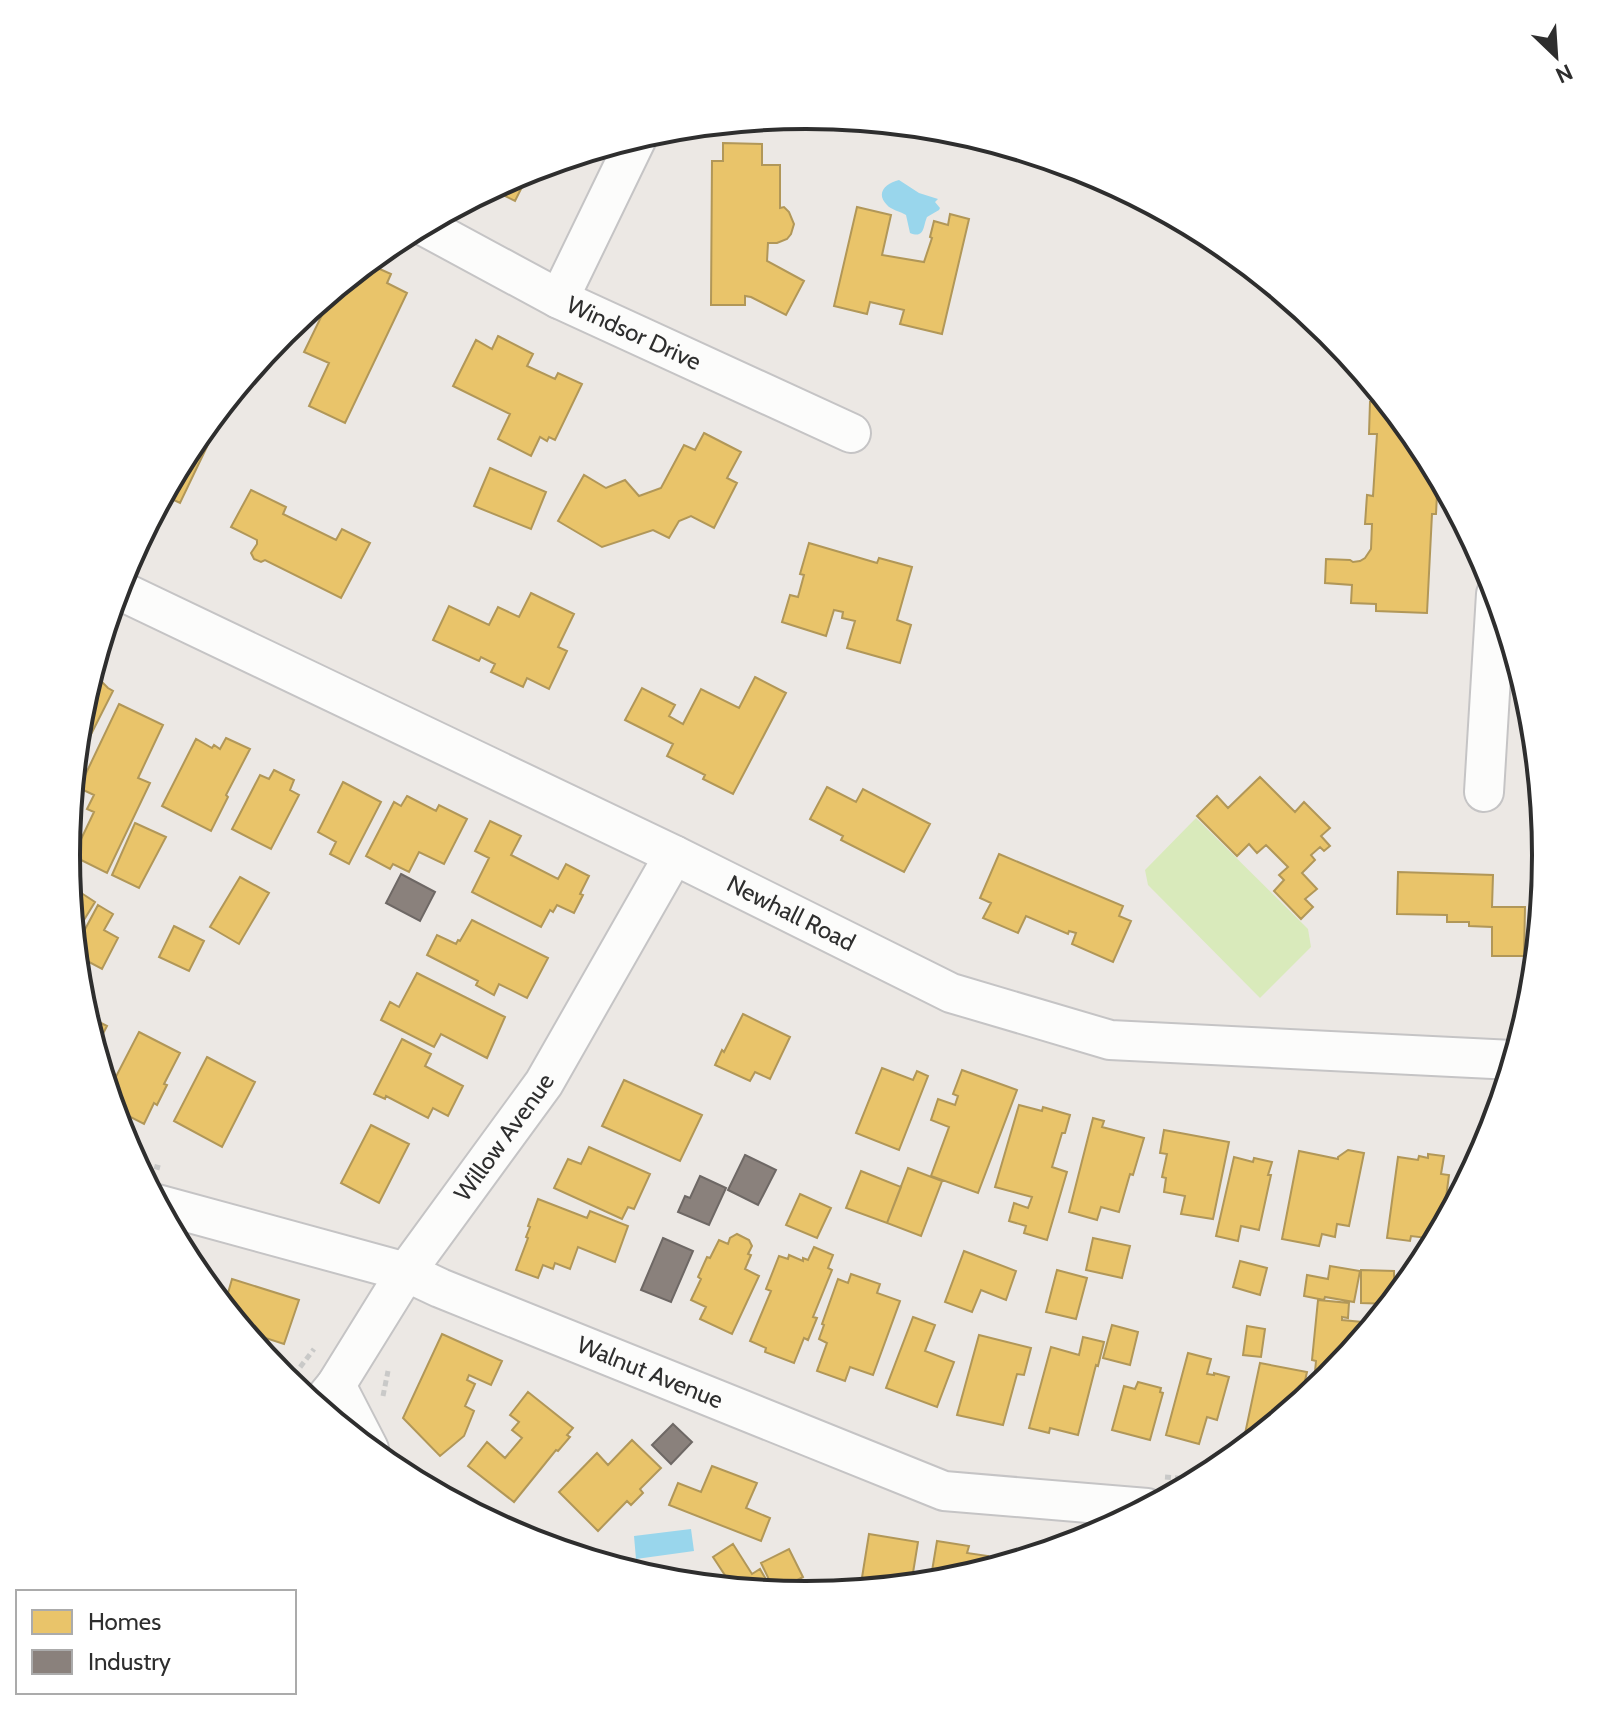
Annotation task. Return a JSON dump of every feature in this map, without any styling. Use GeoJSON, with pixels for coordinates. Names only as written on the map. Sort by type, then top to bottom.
{"type":"FeatureCollection","features":[{"type":"Feature","properties":{"kind":"street"},"geometry":{"type":"LineString","coordinates":[[559,299],[631,151]]}},
{"type":"Feature","properties":{"kind":"street","name":"Windsor Drive"},"geometry":{"type":"LineString","coordinates":[[434,232],[559,299],[851,433]]}},
{"type":"Feature","properties":{"kind":"street","name":"Newhall Road"},"geometry":{"type":"LineString","coordinates":[[129,595],[674,855],[951,993],[1110,1040],[1502,1059]]}},
{"type":"Feature","properties":{"kind":"street"},"geometry":{"type":"LineString","coordinates":[[1484,792],[1494,626]]}},
{"type":"Feature","properties":{"kind":"street","name":"Willow Avenue"},"geometry":{"type":"LineString","coordinates":[[327,1396],[406,1272],[544,1083],[674,855]]}},
{"type":"Feature","properties":{"kind":"street","name":"Walnut Avenue"},"geometry":{"type":"LineString","coordinates":[[172,1208],[406,1272],[944,1491],[1154,1492]]}},
{"type":"Feature","properties":{"kind":"street"},"geometry":{"type":"LineString","coordinates":[[327,1396],[349,1419]]}},
{"type":"Feature","properties":{"kind":"path"},"geometry":{"type":"LineString","coordinates":[[382,1399],[387,1372],[393,1360]]}},
{"type":"Feature","properties":{"kind":"green space"},"geometry":{"type":"Polygon","coordinates":[[[1196,818],[1308,929],[1311,947],[1260,998],[1148,885],[1145,870],[1196,818]]]}},
{"type":"Feature","properties":{"kind":"water"},"geometry":{"type":"Polygon","coordinates":[[[899,180],[919,193],[938,199],[935,202],[939,210],[927,217],[921,233],[910,233],[906,215],[884,201],[882,193],[886,186],[899,180]]]}},
{"type":"Feature","properties":{"kind":"water"},"geometry":{"type":"Polygon","coordinates":[[[691,1529],[694,1551],[636,1559],[634,1536],[691,1529]]]}},
{"type":"Feature","properties":{"kind":"building: Homes"},"geometry":{"type":"Polygon","coordinates":[[[723,143],[762,144],[762,165],[780,165],[780,208],[784,207],[789,212],[794,224],[787,239],[768,243],[767,261],[804,281],[786,315],[745,296],[745,305],[711,305],[712,161],[723,161],[723,143]]]}},
{"type":"Feature","properties":{"kind":"building: Homes"},"geometry":{"type":"Polygon","coordinates":[[[522,187],[515,201],[504,195],[522,187]]]}},
{"type":"Feature","properties":{"kind":"building: Homes"},"geometry":{"type":"Polygon","coordinates":[[[857,207],[891,215],[882,255],[924,262],[934,221],[948,225],[950,214],[969,219],[942,334],[900,324],[904,310],[870,302],[867,314],[834,306],[857,207]]]}},
{"type":"Feature","properties":{"kind":"building: Homes"},"geometry":{"type":"Polygon","coordinates":[[[379,268],[391,274],[387,283],[407,293],[345,423],[309,406],[329,363],[304,352],[323,313],[379,268]]]}},
{"type":"Feature","properties":{"kind":"building: Homes"},"geometry":{"type":"Polygon","coordinates":[[[498,336],[533,354],[527,366],[555,379],[558,373],[582,384],[555,440],[549,437],[547,441],[540,437],[531,456],[498,439],[510,414],[453,386],[476,340],[492,349],[498,336]]]}},
{"type":"Feature","properties":{"kind":"building: Homes"},"geometry":{"type":"Polygon","coordinates":[[[1370,402],[1382,413],[1410,452],[1437,496],[1436,514],[1432,514],[1427,613],[1376,611],[1376,604],[1351,603],[1352,585],[1325,583],[1326,559],[1360,561],[1371,549],[1372,524],[1365,524],[1367,495],[1373,496],[1377,434],[1369,434],[1370,402]]]}},
{"type":"Feature","properties":{"kind":"building: Homes"},"geometry":{"type":"Polygon","coordinates":[[[704,433],[741,452],[727,478],[737,483],[714,528],[691,516],[679,521],[669,538],[653,530],[602,547],[558,521],[584,475],[606,488],[625,480],[639,496],[661,488],[684,445],[695,450],[704,433]]]}},
{"type":"Feature","properties":{"kind":"building: Homes"},"geometry":{"type":"Polygon","coordinates":[[[209,442],[180,503],[173,500],[209,442]]]}},
{"type":"Feature","properties":{"kind":"building: Homes"},"geometry":{"type":"Polygon","coordinates":[[[490,468],[546,492],[531,529],[474,506],[490,468]]]}},
{"type":"Feature","properties":{"kind":"building: Homes"},"geometry":{"type":"Polygon","coordinates":[[[251,490],[286,507],[283,514],[336,540],[342,529],[370,543],[341,598],[265,560],[254,559],[251,553],[257,540],[231,527],[251,490]]]}},
{"type":"Feature","properties":{"kind":"building: Homes"},"geometry":{"type":"Polygon","coordinates":[[[809,543],[877,563],[879,558],[912,567],[897,620],[911,625],[900,663],[847,648],[855,621],[842,618],[843,612],[834,610],[826,636],[782,622],[790,595],[798,597],[804,575],[800,574],[809,543]]]}},
{"type":"Feature","properties":{"kind":"building: Homes"},"geometry":{"type":"Polygon","coordinates":[[[531,593],[574,614],[558,647],[567,651],[549,689],[527,678],[523,687],[491,672],[495,664],[481,657],[479,661],[433,640],[449,606],[489,625],[498,607],[519,617],[531,593]]]}},
{"type":"Feature","properties":{"kind":"building: Homes"},"geometry":{"type":"Polygon","coordinates":[[[755,677],[786,693],[733,794],[703,779],[705,775],[667,756],[673,744],[625,720],[642,688],[675,705],[669,716],[683,724],[701,689],[739,708],[755,677]]]}},
{"type":"Feature","properties":{"kind":"building: Homes"},"geometry":{"type":"Polygon","coordinates":[[[102,682],[113,691],[90,736],[102,682]]]}},
{"type":"Feature","properties":{"kind":"building: Homes"},"geometry":{"type":"Polygon","coordinates":[[[119,704],[163,725],[138,778],[150,783],[107,873],[80,860],[81,840],[94,812],[87,809],[94,795],[83,790],[85,776],[119,704]]]}},
{"type":"Feature","properties":{"kind":"building: Homes"},"geometry":{"type":"Polygon","coordinates":[[[226,738],[250,749],[211,831],[162,806],[196,739],[220,749],[226,738]]]}},
{"type":"Feature","properties":{"kind":"building: Homes"},"geometry":{"type":"Polygon","coordinates":[[[274,770],[294,780],[290,790],[299,795],[271,849],[232,829],[260,775],[269,779],[274,770]]]}},
{"type":"Feature","properties":{"kind":"building: Homes"},"geometry":{"type":"Polygon","coordinates":[[[1260,777],[1295,812],[1304,802],[1330,828],[1321,836],[1330,846],[1324,851],[1320,847],[1311,855],[1315,860],[1302,873],[1317,889],[1305,899],[1313,907],[1301,919],[1274,891],[1284,880],[1279,875],[1288,867],[1266,845],[1257,853],[1249,844],[1237,856],[1197,816],[1217,796],[1228,808],[1260,777]]]}},
{"type":"Feature","properties":{"kind":"building: Homes"},"geometry":{"type":"Polygon","coordinates":[[[343,782],[381,802],[349,864],[330,854],[336,842],[318,832],[343,782]]]}},
{"type":"Feature","properties":{"kind":"building: Homes"},"geometry":{"type":"Polygon","coordinates":[[[827,787],[856,802],[863,789],[930,824],[904,872],[841,840],[843,836],[810,819],[827,787]]]}},
{"type":"Feature","properties":{"kind":"building: Homes"},"geometry":{"type":"Polygon","coordinates":[[[407,796],[436,811],[439,805],[467,819],[444,864],[419,852],[409,872],[393,864],[390,869],[366,856],[394,802],[401,806],[407,796]]]}},
{"type":"Feature","properties":{"kind":"building: Homes"},"geometry":{"type":"Polygon","coordinates":[[[490,821],[521,836],[511,855],[558,879],[566,864],[589,876],[574,913],[557,905],[553,912],[550,910],[541,927],[472,892],[489,858],[475,851],[490,821]]]}},
{"type":"Feature","properties":{"kind":"building: Homes"},"geometry":{"type":"Polygon","coordinates":[[[135,823],[166,837],[139,888],[112,875],[135,823]]]}},
{"type":"Feature","properties":{"kind":"building: Homes"},"geometry":{"type":"Polygon","coordinates":[[[999,854],[1123,906],[1119,916],[1131,921],[1113,962],[1072,944],[1076,933],[1069,931],[1068,934],[1026,916],[1018,933],[983,918],[991,903],[980,898],[999,854]]]}},
{"type":"Feature","properties":{"kind":"building: Homes"},"geometry":{"type":"Polygon","coordinates":[[[1398,872],[1493,875],[1492,907],[1525,907],[1524,956],[1492,956],[1492,927],[1469,926],[1469,922],[1447,922],[1447,915],[1397,914],[1398,872]]]}},
{"type":"Feature","properties":{"kind":"building: Homes"},"geometry":{"type":"Polygon","coordinates":[[[240,877],[269,893],[239,944],[210,927],[240,877]]]}},
{"type":"Feature","properties":{"kind":"building: Homes"},"geometry":{"type":"Polygon","coordinates":[[[82,893],[95,902],[84,921],[82,893]]]}},
{"type":"Feature","properties":{"kind":"building: Homes"},"geometry":{"type":"Polygon","coordinates":[[[98,905],[113,914],[104,930],[118,938],[102,969],[88,961],[84,930],[98,905]]]}},
{"type":"Feature","properties":{"kind":"building: Homes"},"geometry":{"type":"Polygon","coordinates":[[[472,920],[548,958],[527,998],[499,984],[494,995],[476,985],[478,981],[427,955],[437,935],[456,944],[472,920]]]}},
{"type":"Feature","properties":{"kind":"building: Homes"},"geometry":{"type":"Polygon","coordinates":[[[174,926],[204,941],[189,971],[159,957],[174,926]]]}},
{"type":"Feature","properties":{"kind":"building: Homes"},"geometry":{"type":"Polygon","coordinates":[[[417,973],[505,1017],[487,1058],[441,1034],[434,1047],[381,1020],[390,1002],[399,1007],[417,973]]]}},
{"type":"Feature","properties":{"kind":"building: Homes"},"geometry":{"type":"Polygon","coordinates":[[[743,1014],[790,1037],[770,1079],[755,1072],[750,1081],[715,1065],[743,1014]]]}},
{"type":"Feature","properties":{"kind":"building: Homes"},"geometry":{"type":"Polygon","coordinates":[[[139,1032],[180,1053],[157,1105],[154,1103],[144,1124],[129,1116],[116,1077],[139,1032]]]}},
{"type":"Feature","properties":{"kind":"building: Homes"},"geometry":{"type":"Polygon","coordinates":[[[402,1039],[431,1054],[425,1066],[463,1086],[448,1116],[433,1108],[428,1118],[386,1096],[385,1099],[374,1094],[402,1039]]]}},
{"type":"Feature","properties":{"kind":"building: Homes"},"geometry":{"type":"Polygon","coordinates":[[[207,1057],[255,1082],[222,1147],[174,1121],[207,1057]]]}},
{"type":"Feature","properties":{"kind":"building: Homes"},"geometry":{"type":"Polygon","coordinates":[[[882,1068],[913,1080],[917,1071],[928,1076],[899,1150],[856,1133],[882,1068]]]}},
{"type":"Feature","properties":{"kind":"building: Homes"},"geometry":{"type":"Polygon","coordinates":[[[962,1070],[1017,1090],[978,1193],[931,1176],[949,1127],[931,1120],[938,1099],[955,1105],[958,1096],[953,1094],[962,1070]]]}},
{"type":"Feature","properties":{"kind":"building: Homes"},"geometry":{"type":"Polygon","coordinates":[[[624,1080],[702,1115],[680,1161],[602,1126],[624,1080]]]}},
{"type":"Feature","properties":{"kind":"building: Homes"},"geometry":{"type":"Polygon","coordinates":[[[1019,1105],[1042,1111],[1043,1107],[1070,1115],[1052,1167],[1067,1172],[1047,1240],[1024,1233],[1026,1226],[1009,1221],[1014,1203],[1028,1208],[1032,1197],[995,1187],[1019,1105]]]}},
{"type":"Feature","properties":{"kind":"building: Homes"},"geometry":{"type":"Polygon","coordinates":[[[1093,1118],[1104,1121],[1102,1127],[1144,1138],[1119,1212],[1101,1207],[1097,1220],[1069,1212],[1093,1118]]]}},
{"type":"Feature","properties":{"kind":"building: Homes"},"geometry":{"type":"Polygon","coordinates":[[[371,1125],[409,1144],[379,1203],[341,1183],[371,1125]]]}},
{"type":"Feature","properties":{"kind":"building: Homes"},"geometry":{"type":"Polygon","coordinates":[[[1164,1130],[1229,1142],[1213,1219],[1181,1214],[1185,1196],[1164,1192],[1166,1178],[1162,1177],[1167,1154],[1160,1153],[1164,1130]]]}},
{"type":"Feature","properties":{"kind":"building: Homes"},"geometry":{"type":"Polygon","coordinates":[[[589,1147],[650,1174],[634,1209],[628,1207],[622,1219],[554,1188],[568,1159],[581,1164],[589,1147]]]}},
{"type":"Feature","properties":{"kind":"building: Homes"},"geometry":{"type":"Polygon","coordinates":[[[1348,1150],[1364,1153],[1349,1226],[1337,1224],[1335,1237],[1322,1234],[1319,1246],[1282,1239],[1299,1151],[1338,1159],[1348,1150]]]}},
{"type":"Feature","properties":{"kind":"building: Homes"},"geometry":{"type":"Polygon","coordinates":[[[1428,1154],[1444,1156],[1441,1174],[1449,1175],[1446,1197],[1423,1237],[1411,1236],[1410,1241],[1387,1238],[1398,1157],[1428,1158],[1428,1154]]]}},
{"type":"Feature","properties":{"kind":"building: Homes"},"geometry":{"type":"Polygon","coordinates":[[[1234,1157],[1253,1162],[1254,1158],[1272,1162],[1259,1230],[1241,1226],[1238,1241],[1216,1236],[1234,1157]]]}},
{"type":"Feature","properties":{"kind":"building: Homes"},"geometry":{"type":"Polygon","coordinates":[[[908,1168],[942,1181],[921,1236],[887,1223],[908,1168]]]}},
{"type":"Feature","properties":{"kind":"building: Homes"},"geometry":{"type":"Polygon","coordinates":[[[861,1171],[901,1187],[887,1223],[846,1208],[861,1171]]]}},
{"type":"Feature","properties":{"kind":"building: Homes"},"geometry":{"type":"Polygon","coordinates":[[[800,1194],[831,1208],[817,1238],[786,1225],[800,1194]]]}},
{"type":"Feature","properties":{"kind":"building: Homes"},"geometry":{"type":"Polygon","coordinates":[[[538,1199],[587,1218],[590,1211],[628,1226],[615,1262],[578,1247],[570,1269],[555,1263],[553,1269],[543,1265],[538,1278],[516,1270],[538,1199]]]}},
{"type":"Feature","properties":{"kind":"building: Homes"},"geometry":{"type":"Polygon","coordinates":[[[737,1234],[749,1240],[752,1246],[745,1269],[759,1276],[732,1334],[700,1319],[706,1307],[691,1300],[707,1257],[710,1258],[719,1240],[728,1244],[730,1238],[737,1234]]]}},
{"type":"Feature","properties":{"kind":"building: Homes"},"geometry":{"type":"Polygon","coordinates":[[[1093,1238],[1130,1246],[1122,1278],[1086,1270],[1093,1238]]]}},
{"type":"Feature","properties":{"kind":"building: Homes"},"geometry":{"type":"Polygon","coordinates":[[[814,1247],[833,1255],[828,1268],[832,1270],[813,1317],[817,1318],[808,1340],[804,1338],[794,1363],[765,1352],[766,1348],[750,1341],[771,1291],[766,1289],[779,1256],[808,1260],[814,1247]]]}},
{"type":"Feature","properties":{"kind":"building: Homes"},"geometry":{"type":"Polygon","coordinates":[[[964,1251],[1016,1271],[1006,1300],[981,1290],[972,1312],[945,1302],[964,1251]]]}},
{"type":"Feature","properties":{"kind":"building: Homes"},"geometry":{"type":"Polygon","coordinates":[[[1240,1261],[1267,1268],[1260,1295],[1233,1287],[1240,1261]]]}},
{"type":"Feature","properties":{"kind":"building: Homes"},"geometry":{"type":"Polygon","coordinates":[[[1330,1266],[1360,1271],[1354,1302],[1304,1296],[1307,1275],[1328,1279],[1330,1266]]]}},
{"type":"Feature","properties":{"kind":"building: Homes"},"geometry":{"type":"Polygon","coordinates":[[[1057,1270],[1087,1278],[1076,1319],[1046,1312],[1057,1270]]]}},
{"type":"Feature","properties":{"kind":"building: Homes"},"geometry":{"type":"Polygon","coordinates":[[[1361,1270],[1394,1271],[1394,1280],[1377,1304],[1361,1303],[1361,1270]]]}},
{"type":"Feature","properties":{"kind":"building: Homes"},"geometry":{"type":"Polygon","coordinates":[[[851,1274],[880,1284],[877,1293],[900,1301],[873,1375],[850,1367],[845,1381],[817,1371],[827,1343],[819,1339],[822,1324],[838,1279],[848,1283],[851,1274]]]}},
{"type":"Feature","properties":{"kind":"building: Homes"},"geometry":{"type":"Polygon","coordinates":[[[232,1279],[299,1300],[284,1344],[263,1337],[228,1293],[232,1279]]]}},
{"type":"Feature","properties":{"kind":"building: Homes"},"geometry":{"type":"Polygon","coordinates":[[[1318,1300],[1349,1303],[1348,1318],[1342,1317],[1342,1320],[1362,1322],[1315,1372],[1316,1361],[1312,1360],[1318,1300]]]}},
{"type":"Feature","properties":{"kind":"building: Homes"},"geometry":{"type":"Polygon","coordinates":[[[913,1317],[935,1325],[925,1351],[954,1362],[937,1407],[886,1388],[913,1317]]]}},
{"type":"Feature","properties":{"kind":"building: Homes"},"geometry":{"type":"Polygon","coordinates":[[[1112,1325],[1138,1332],[1130,1365],[1103,1358],[1112,1325]]]}},
{"type":"Feature","properties":{"kind":"building: Homes"},"geometry":{"type":"Polygon","coordinates":[[[1247,1326],[1265,1329],[1261,1357],[1243,1355],[1247,1326]]]}},
{"type":"Feature","properties":{"kind":"building: Homes"},"geometry":{"type":"Polygon","coordinates":[[[442,1334],[502,1361],[491,1385],[469,1375],[467,1380],[475,1384],[465,1406],[474,1411],[464,1436],[440,1456],[403,1418],[442,1334]]]}},
{"type":"Feature","properties":{"kind":"building: Homes"},"geometry":{"type":"Polygon","coordinates":[[[979,1335],[1031,1348],[1024,1375],[1017,1374],[1003,1425],[957,1415],[979,1335]]]}},
{"type":"Feature","properties":{"kind":"building: Homes"},"geometry":{"type":"Polygon","coordinates":[[[1083,1337],[1104,1342],[1078,1435],[1050,1428],[1049,1433],[1029,1428],[1051,1347],[1079,1355],[1083,1337]]]}},
{"type":"Feature","properties":{"kind":"building: Homes"},"geometry":{"type":"Polygon","coordinates":[[[1188,1353],[1211,1359],[1207,1374],[1229,1377],[1217,1420],[1207,1417],[1199,1444],[1166,1435],[1188,1353]]]}},
{"type":"Feature","properties":{"kind":"building: Homes"},"geometry":{"type":"Polygon","coordinates":[[[1260,1363],[1307,1372],[1305,1382],[1245,1433],[1260,1363]]]}},
{"type":"Feature","properties":{"kind":"building: Homes"},"geometry":{"type":"Polygon","coordinates":[[[1138,1382],[1161,1388],[1160,1392],[1163,1393],[1150,1440],[1112,1430],[1124,1386],[1135,1389],[1138,1382]]]}},
{"type":"Feature","properties":{"kind":"building: Homes"},"geometry":{"type":"Polygon","coordinates":[[[528,1392],[573,1428],[567,1435],[570,1437],[514,1502],[468,1466],[487,1442],[505,1458],[522,1438],[512,1430],[519,1422],[510,1415],[528,1392]]]}},
{"type":"Feature","properties":{"kind":"building: Homes"},"geometry":{"type":"Polygon","coordinates":[[[632,1440],[661,1468],[640,1489],[643,1493],[631,1505],[627,1501],[598,1531],[559,1492],[597,1453],[608,1465],[632,1440]]]}},
{"type":"Feature","properties":{"kind":"building: Homes"},"geometry":{"type":"Polygon","coordinates":[[[712,1466],[757,1483],[746,1508],[770,1518],[761,1541],[669,1505],[678,1483],[701,1492],[712,1466]]]}},
{"type":"Feature","properties":{"kind":"building: Homes"},"geometry":{"type":"Polygon","coordinates":[[[869,1534],[918,1542],[913,1573],[862,1578],[869,1534]]]}},
{"type":"Feature","properties":{"kind":"building: Homes"},"geometry":{"type":"Polygon","coordinates":[[[937,1541],[969,1546],[967,1553],[988,1556],[988,1557],[932,1570],[937,1541]]]}},
{"type":"Feature","properties":{"kind":"building: Homes"},"geometry":{"type":"Polygon","coordinates":[[[733,1544],[752,1574],[760,1569],[766,1579],[726,1576],[713,1557],[733,1544]]]}},
{"type":"Feature","properties":{"kind":"building: Homes"},"geometry":{"type":"Polygon","coordinates":[[[789,1549],[803,1577],[796,1581],[769,1579],[761,1563],[789,1549]]]}},
{"type":"Feature","properties":{"kind":"building: Industry"},"geometry":{"type":"Polygon","coordinates":[[[401,874],[435,892],[420,921],[386,903],[401,874]]]}},
{"type":"Feature","properties":{"kind":"building: Industry"},"geometry":{"type":"Polygon","coordinates":[[[745,1155],[776,1170],[758,1205],[728,1190],[745,1155]]]}},
{"type":"Feature","properties":{"kind":"building: Industry"},"geometry":{"type":"Polygon","coordinates":[[[700,1176],[726,1188],[709,1225],[678,1212],[685,1196],[690,1198],[700,1176]]]}},
{"type":"Feature","properties":{"kind":"building: Industry"},"geometry":{"type":"Polygon","coordinates":[[[663,1238],[693,1251],[671,1302],[641,1290],[663,1238]]]}},
{"type":"Feature","properties":{"kind":"building: Industry"},"geometry":{"type":"Polygon","coordinates":[[[673,1424],[692,1442],[671,1464],[652,1445],[673,1424]]]}}]}
